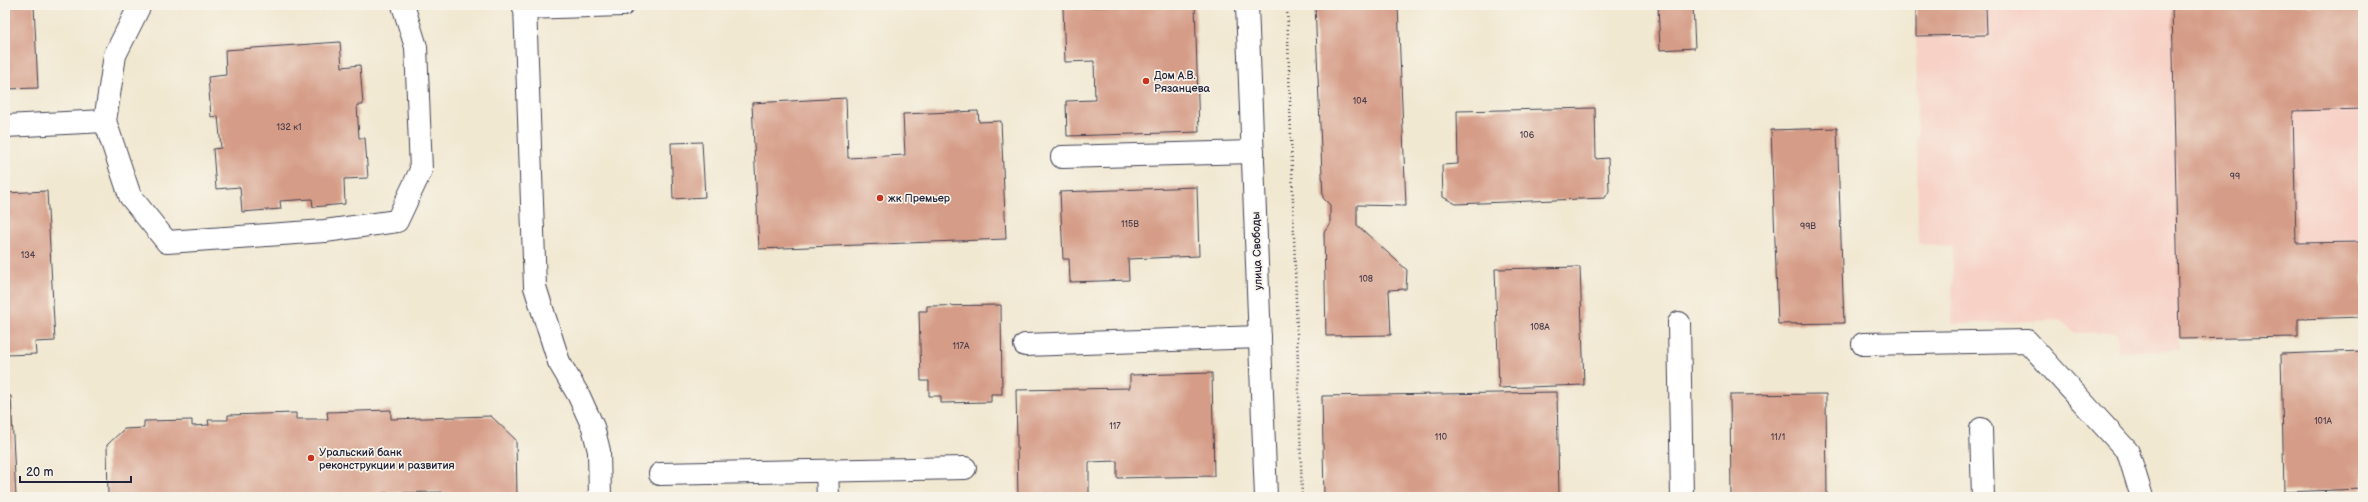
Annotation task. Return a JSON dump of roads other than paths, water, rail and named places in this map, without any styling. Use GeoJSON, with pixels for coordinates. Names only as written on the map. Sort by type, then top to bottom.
{"type":"FeatureCollection","features":[{"type":"Feature","properties":{"kind":"street"},"geometry":{"type":"LineString","coordinates":[[140,5],[115,56],[105,121],[130,196],[167,242],[325,231],[396,221],[421,170],[416,47],[403,5]]}},
{"type":"Feature","properties":{"kind":"street"},"geometry":{"type":"LineString","coordinates":[[600,497],[599,451],[593,427],[579,396],[559,362],[535,287],[524,6],[623,5]]}},
{"type":"Feature","properties":{"kind":"street","name":"улица Свободы"},"geometry":{"type":"LineString","coordinates":[[1247,5],[1266,497]]}},
{"type":"Feature","properties":{"kind":"street"},"geometry":{"type":"LineString","coordinates":[[5,126],[105,121]]}},
{"type":"Feature","properties":{"kind":"street"},"geometry":{"type":"LineString","coordinates":[[1062,157],[1252,152]]}},
{"type":"Feature","properties":{"kind":"street"},"geometry":{"type":"LineString","coordinates":[[1679,323],[1682,497]]}},
{"type":"Feature","properties":{"kind":"street"},"geometry":{"type":"LineString","coordinates":[[1025,345],[1260,337]]}},
{"type":"Feature","properties":{"kind":"street"},"geometry":{"type":"LineString","coordinates":[[1863,344],[2027,341],[2128,452],[2142,497]]}},
{"type":"Feature","properties":{"kind":"street"},"geometry":{"type":"LineString","coordinates":[[1981,429],[1984,497]]}},
{"type":"Feature","properties":{"kind":"street"},"geometry":{"type":"LineString","coordinates":[[660,474],[965,468]]}},
{"type":"Feature","properties":{"kind":"street"},"geometry":{"type":"LineString","coordinates":[[827,471],[828,497]]}},
{"type":"Feature","properties":{"kind":"place","name":"Дом А.В. Рязанцева"},"geometry":{"type":"Point","coordinates":[1146,81]}},
{"type":"Feature","properties":{"kind":"place","name":"жк Премьер"},"geometry":{"type":"Point","coordinates":[880,198]}},
{"type":"Feature","properties":{"kind":"place","name":"Уральский банк реконструкции и развития"},"geometry":{"type":"Point","coordinates":[311,458]}}]}
